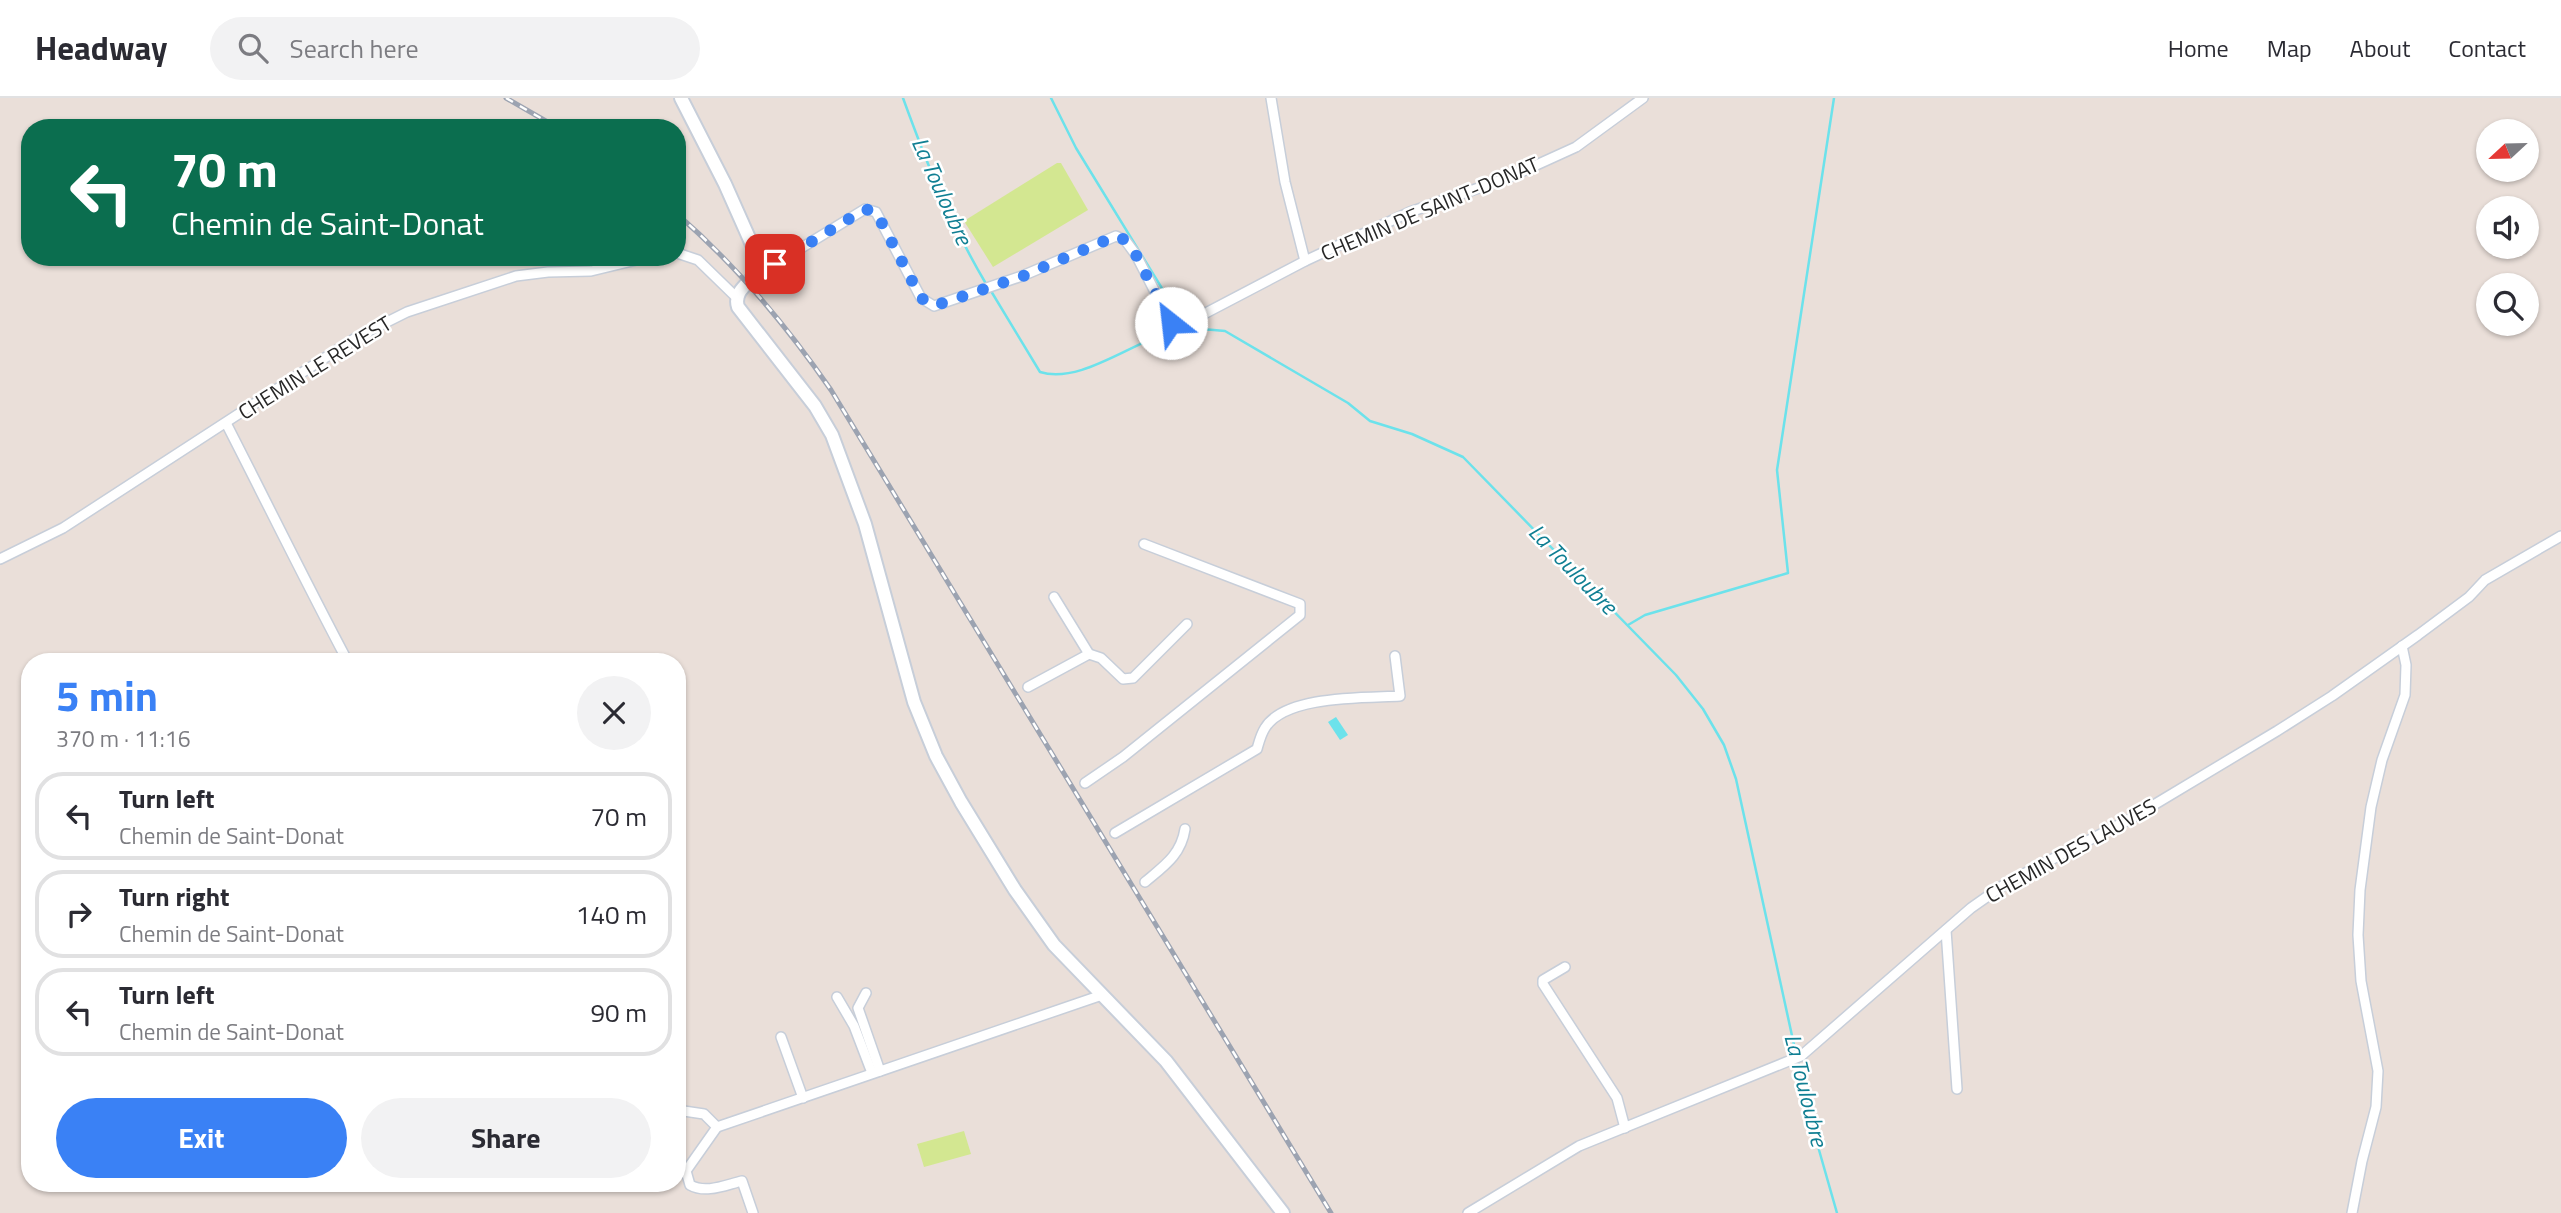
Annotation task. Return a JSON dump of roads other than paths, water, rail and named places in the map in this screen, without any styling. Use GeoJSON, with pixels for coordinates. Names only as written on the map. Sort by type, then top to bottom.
{"type":"FeatureCollection","features":[{"type":"Feature","properties":{"kind":"main road"},"geometry":{"type":"LineString","coordinates":[[681,98],[725,184],[761,265],[758,273],[736,297],[738,307],[816,406],[832,435],[859,504],[914,702],[948,779],[1040,927],[1069,962],[1166,1061],[1283,1213]]}},
{"type":"Feature","properties":{"kind":"street"},"geometry":{"type":"LineString","coordinates":[[1271,98],[1286,182],[1305,261]]}},
{"type":"Feature","properties":{"kind":"street","name":"CHEMIN DE SAINT-DONAT"},"geometry":{"type":"LineString","coordinates":[[761,265],[775,264],[865,209],[876,212],[921,298],[934,306],[1023,276],[1116,236],[1125,240],[1136,255],[1171,323],[1181,326],[1305,261],[1410,212],[1510,177],[1576,147],[1643,98]]}},
{"type":"Feature","properties":{"kind":"street"},"geometry":{"type":"LineString","coordinates":[[686,256],[698,260],[736,297]]}},
{"type":"Feature","properties":{"kind":"street","name":"CHEMIN LE REVEST"},"geometry":{"type":"LineString","coordinates":[[0,559],[63,528],[357,337],[400,315],[516,276],[591,271],[612,266]]}},
{"type":"Feature","properties":{"kind":"street","name":"CHEMIN LE REVEST"},"geometry":{"type":"LineString","coordinates":[[226,423],[286,539],[313,599],[343,653]]}},
{"type":"Feature","properties":{"kind":"street","name":"CHEMIN DES LAUVES"},"geometry":{"type":"LineString","coordinates":[[1468,1213],[1579,1146],[1796,1058],[1971,908],[2008,882],[2132,818],[2332,696],[2469,597],[2485,580],[2561,536]]}},
{"type":"Feature","properties":{"kind":"street"},"geometry":{"type":"LineString","coordinates":[[1085,783],[1123,757],[1300,615],[1300,604],[1144,544]]}},
{"type":"Feature","properties":{"kind":"street"},"geometry":{"type":"LineString","coordinates":[[1054,597],[1089,654],[1101,658],[1123,679],[1133,678],[1187,624]]}},
{"type":"Feature","properties":{"kind":"street"},"geometry":{"type":"LineString","coordinates":[[2352,1213],[2376,1107],[2378,1071],[2361,981],[2358,935],[2360,890],[2371,807],[2382,760],[2405,695],[2406,665],[2402,646]]}},
{"type":"Feature","properties":{"kind":"street"},"geometry":{"type":"LineString","coordinates":[[1028,687],[1089,654]]}},
{"type":"Feature","properties":{"kind":"street"},"geometry":{"type":"LineString","coordinates":[[1115,833],[1257,749],[1265,726],[1295,706],[1326,700],[1400,696],[1395,656]]}},
{"type":"Feature","properties":{"kind":"street"},"geometry":{"type":"LineString","coordinates":[[1145,882],[1183,845],[1185,830]]}},
{"type":"Feature","properties":{"kind":"street"},"geometry":{"type":"LineString","coordinates":[[1946,930],[1957,1088]]}},
{"type":"Feature","properties":{"kind":"street"},"geometry":{"type":"LineString","coordinates":[[1565,967],[1543,980],[1543,984],[1617,1098],[1625,1128]]}},
{"type":"Feature","properties":{"kind":"street"},"geometry":{"type":"LineString","coordinates":[[866,993],[858,1008],[876,1072]]}},
{"type":"Feature","properties":{"kind":"street"},"geometry":{"type":"LineString","coordinates":[[686,1167],[717,1127],[1102,995]]}},
{"type":"Feature","properties":{"kind":"street"},"geometry":{"type":"LineString","coordinates":[[837,997],[876,1072]]}},
{"type":"Feature","properties":{"kind":"street"},"geometry":{"type":"LineString","coordinates":[[781,1037],[803,1098]]}},
{"type":"Feature","properties":{"kind":"street"},"geometry":{"type":"LineString","coordinates":[[686,1111],[704,1114],[717,1127]]}},
{"type":"Feature","properties":{"kind":"street"},"geometry":{"type":"LineString","coordinates":[[686,1178],[696,1189],[709,1189],[741,1181],[754,1213]]}},
{"type":"Feature","properties":{"kind":"water"},"geometry":{"type":"Polygon","coordinates":[[[1336,717],[1348,735],[1340,740],[1328,722],[1336,717]]]}},
{"type":"Feature","properties":{"kind":"waterway","name":"La Touloubre"},"geometry":{"type":"LineString","coordinates":[[903,98],[940,192],[985,282]]}},
{"type":"Feature","properties":{"kind":"waterway"},"geometry":{"type":"LineString","coordinates":[[1051,98],[1076,148],[1182,321]]}},
{"type":"Feature","properties":{"kind":"waterway"},"geometry":{"type":"LineString","coordinates":[[1628,625],[1645,615],[1788,573],[1777,470],[1834,98]]}},
{"type":"Feature","properties":{"kind":"waterway","name":"La Touloubre"},"geometry":{"type":"LineString","coordinates":[[991,291],[1040,372],[1056,374],[1091,367],[1176,331],[1225,331],[1348,403],[1370,421],[1412,434],[1463,457],[1676,675],[1703,709],[1724,745],[1736,779],[1796,1054]]}},
{"type":"Feature","properties":{"kind":"waterway","name":"La Touloubre"},"geometry":{"type":"LineString","coordinates":[[1798,1061],[1837,1213]]}},
{"type":"Feature","properties":{"kind":"railway"},"geometry":{"type":"LineString","coordinates":[[506,98],[542,119]]}},
{"type":"Feature","properties":{"kind":"railway"},"geometry":{"type":"LineString","coordinates":[[686,222],[760,297],[831,390],[1331,1213]]}}]}
